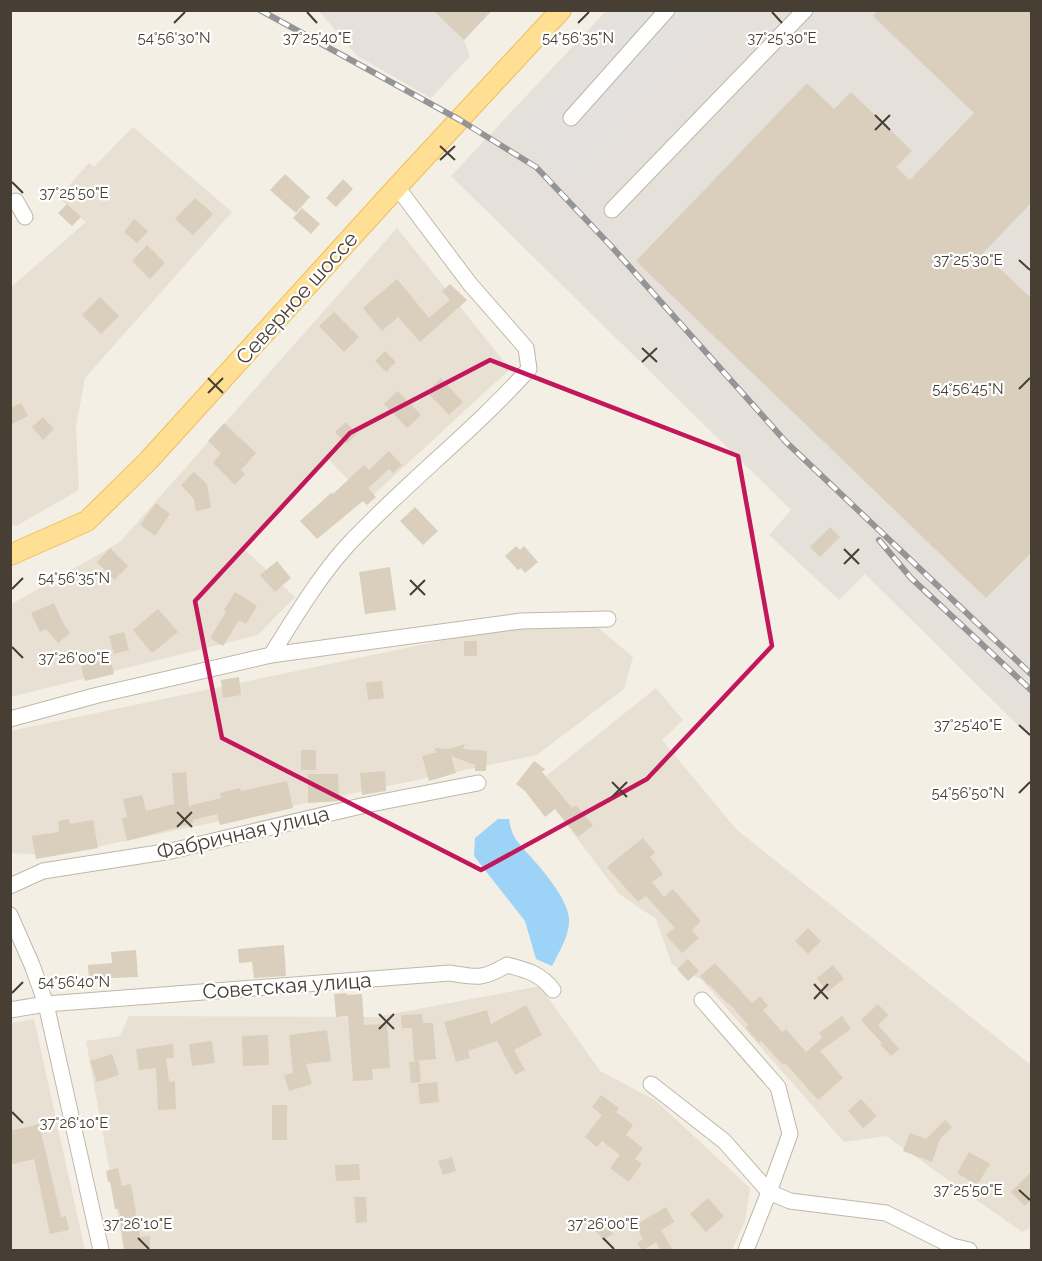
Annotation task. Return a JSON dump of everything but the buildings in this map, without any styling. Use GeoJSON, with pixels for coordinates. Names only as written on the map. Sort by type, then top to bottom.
{"type":"FeatureCollection","features":[{"type":"Feature","properties":{"kind":"main road","name":"Северное шоссе"},"geometry":{"type":"LineString","coordinates":[[10,555],[87,521],[148,461],[561,10]]}},
{"type":"Feature","properties":{"kind":"street"},"geometry":{"type":"LineString","coordinates":[[572,118],[667,10]]}},
{"type":"Feature","properties":{"kind":"street"},"geometry":{"type":"LineString","coordinates":[[612,210],[804,10]]}},
{"type":"Feature","properties":{"kind":"street"},"geometry":{"type":"LineString","coordinates":[[271,655],[301,608],[344,549],[388,504],[510,391],[529,369],[526,348],[470,284],[397,187]]}},
{"type":"Feature","properties":{"kind":"street"},"geometry":{"type":"LineString","coordinates":[[10,203],[16,201],[25,217]]}},
{"type":"Feature","properties":{"kind":"street"},"geometry":{"type":"LineString","coordinates":[[10,719],[98,695],[271,655],[521,621],[608,619]]}},
{"type":"Feature","properties":{"kind":"street","name":"Фабричная улица"},"geometry":{"type":"LineString","coordinates":[[10,886],[43,871],[171,851],[361,806],[478,783]]}},
{"type":"Feature","properties":{"kind":"street"},"geometry":{"type":"LineString","coordinates":[[10,915],[32,964],[46,1004],[101,1251]]}},
{"type":"Feature","properties":{"kind":"street","name":"Советская улица"},"geometry":{"type":"LineString","coordinates":[[10,1010],[46,1004],[450,973],[481,977],[489,976],[507,965],[545,979],[553,990]]}},
{"type":"Feature","properties":{"kind":"street"},"geometry":{"type":"LineString","coordinates":[[702,1000],[778,1087],[790,1134],[746,1251]]}},
{"type":"Feature","properties":{"kind":"street"},"geometry":{"type":"LineString","coordinates":[[651,1084],[724,1140],[769,1192],[790,1201],[886,1212],[952,1246],[969,1251]]}},
{"type":"Feature","properties":{"kind":"highlighted area"},"geometry":{"type":"Polygon","coordinates":[[[490,360],[738,456],[772,646],[647,779],[481,870],[222,738],[195,601],[350,433],[490,360]]]}},
{"type":"Feature","properties":{"kind":"shaded area"},"geometry":{"type":"Polygon","coordinates":[[[319,11],[492,11],[464,40],[470,56],[431,98],[357,56],[319,11]]]}},
{"type":"Feature","properties":{"kind":"shaded area"},"geometry":{"type":"Polygon","coordinates":[[[606,11],[1031,11],[1031,738],[865,574],[839,600],[769,535],[791,510],[451,176],[606,11]]]}},
{"type":"Feature","properties":{"kind":"shaded area"},"geometry":{"type":"Polygon","coordinates":[[[620,11],[732,11],[569,182],[510,127],[620,11]]]}},
{"type":"Feature","properties":{"kind":"shaded area"},"geometry":{"type":"Polygon","coordinates":[[[133,127],[232,212],[85,378],[76,427],[79,490],[16,526],[10,524],[10,288],[86,222],[58,198],[89,163],[94,167],[133,127]]]}},
{"type":"Feature","properties":{"kind":"shaded area"},"geometry":{"type":"Polygon","coordinates":[[[397,228],[510,369],[368,500],[328,459],[243,548],[295,597],[258,635],[11,697],[10,605],[120,542],[397,228]]]}},
{"type":"Feature","properties":{"kind":"shaded area"},"geometry":{"type":"Polygon","coordinates":[[[596,626],[633,657],[624,689],[537,755],[53,856],[11,853],[10,731],[487,631],[596,626]]]}},
{"type":"Feature","properties":{"kind":"shaded area"},"geometry":{"type":"Polygon","coordinates":[[[656,688],[683,720],[662,740],[736,829],[1031,1065],[1031,1227],[1022,1232],[886,1136],[844,1142],[702,980],[672,965],[656,919],[619,894],[536,784],[656,688]]]}},
{"type":"Feature","properties":{"kind":"shaded area"},"geometry":{"type":"Polygon","coordinates":[[[540,986],[600,1071],[655,1100],[750,1188],[745,1221],[732,1250],[124,1250],[86,1041],[120,1036],[129,1016],[375,1017],[540,986]]]}},
{"type":"Feature","properties":{"kind":"shaded area"},"geometry":{"type":"Polygon","coordinates":[[[34,1019],[85,1250],[11,1250],[11,1023],[34,1019]]]}},
{"type":"Feature","properties":{"kind":"water"},"geometry":{"type":"Polygon","coordinates":[[[498,819],[509,819],[516,839],[553,884],[567,910],[568,931],[552,966],[536,959],[525,921],[474,856],[475,838],[498,819]]]}},
{"type":"Feature","properties":{"kind":"railway"},"geometry":{"type":"LineString","coordinates":[[260,10],[460,120],[536,167],[611,246],[786,442],[1032,675]]}},
{"type":"Feature","properties":{"kind":"railway"},"geometry":{"type":"LineString","coordinates":[[879,540],[911,578],[1032,691]]}}]}
